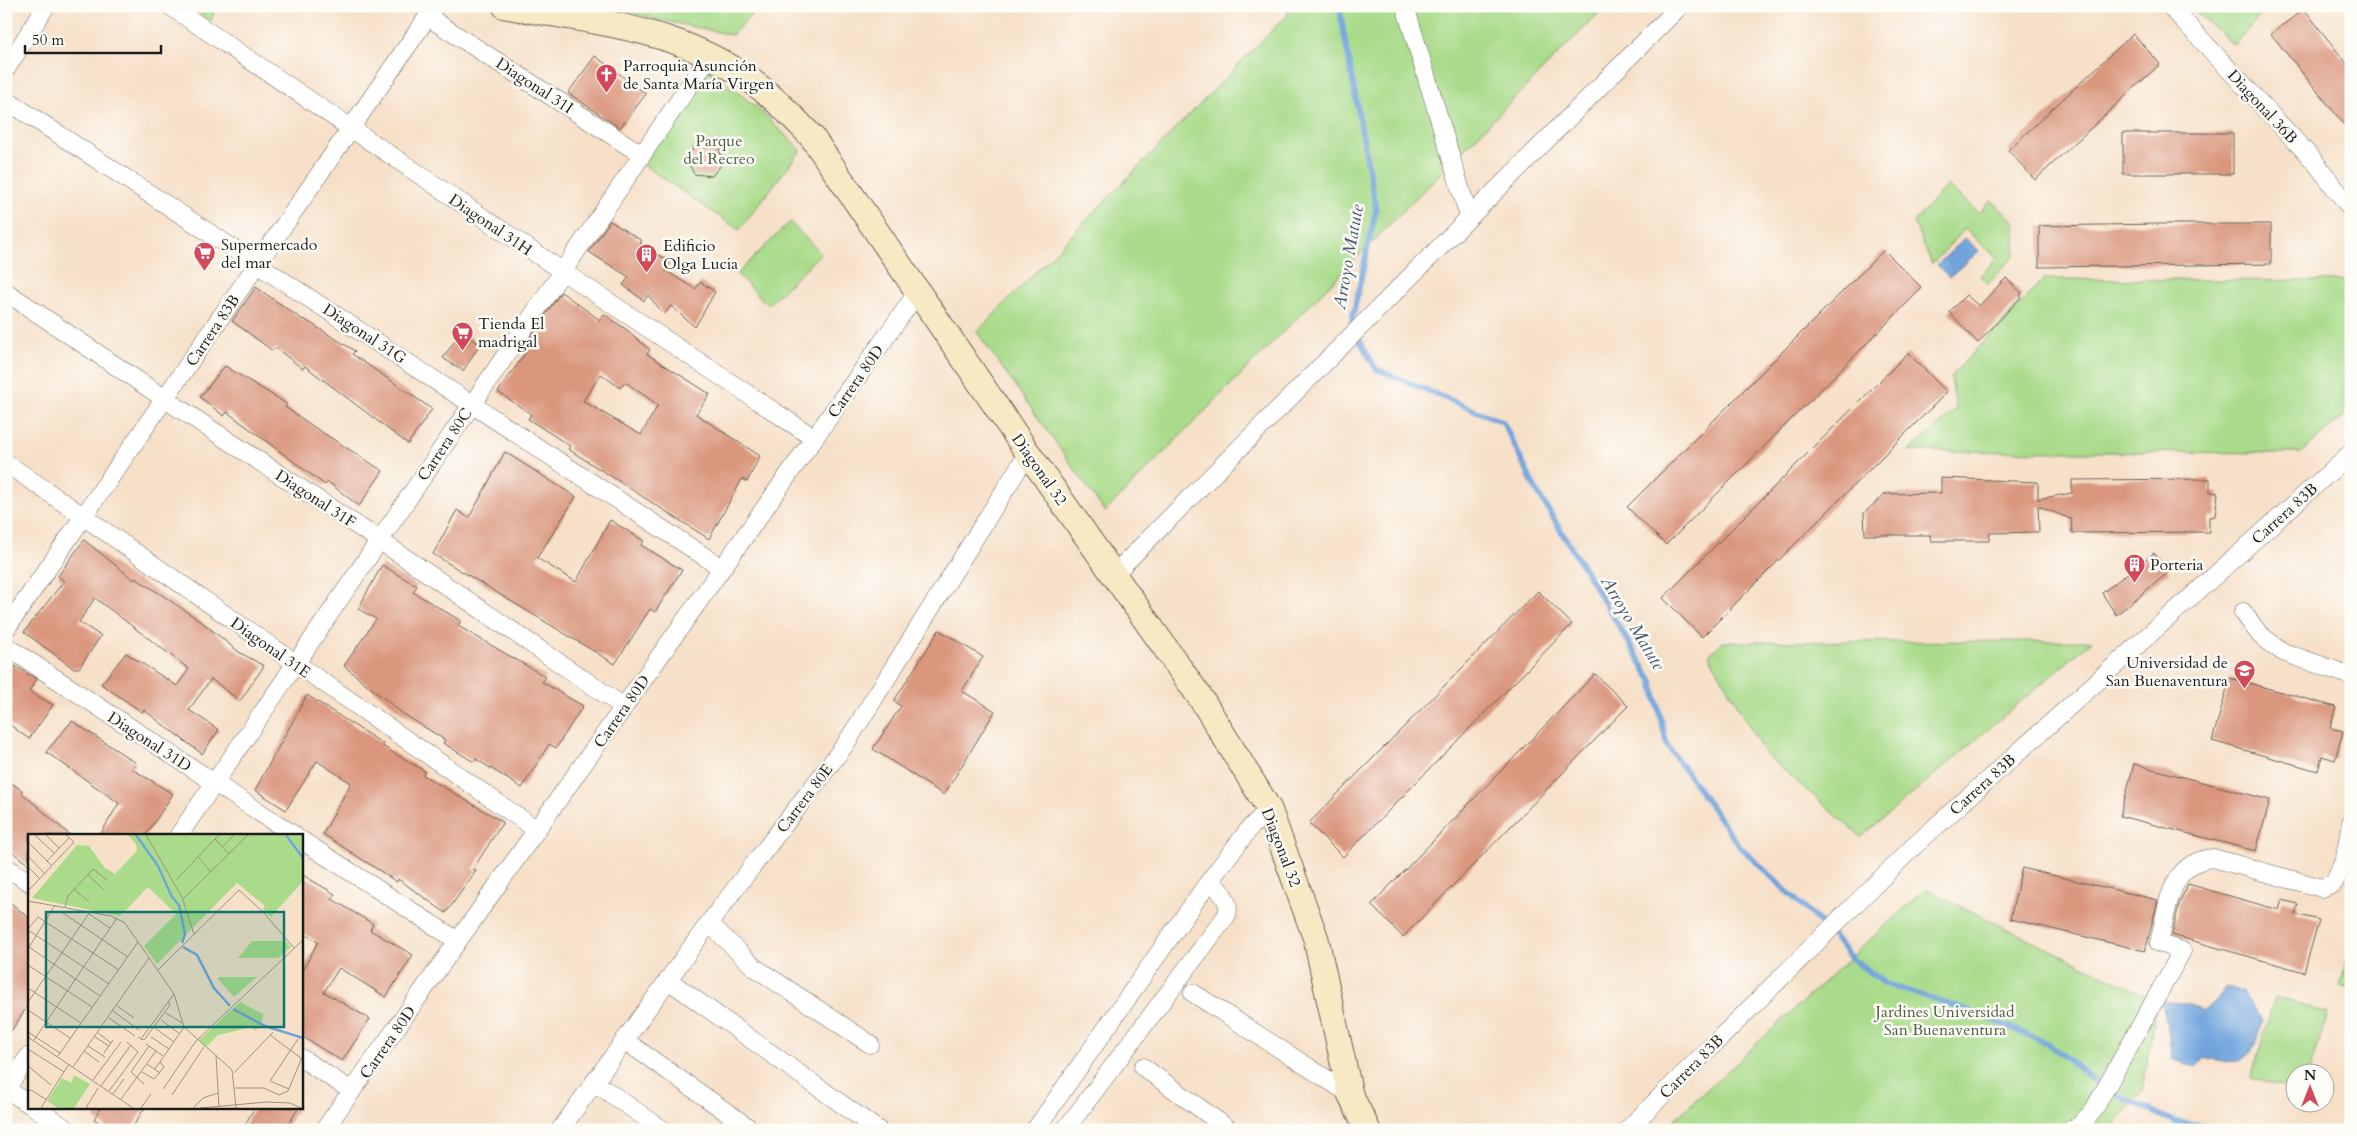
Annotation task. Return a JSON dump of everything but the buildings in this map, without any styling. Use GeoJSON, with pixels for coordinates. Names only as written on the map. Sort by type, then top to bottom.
{"type":"FeatureCollection","features":[{"type":"Feature","properties":{"kind":"street"},"geometry":{"type":"LineString","coordinates":[[6,69],[46,6]]}},
{"type":"Feature","properties":{"kind":"street","name":"Diagonal 31H"},"geometry":{"type":"LineString","coordinates":[[170,6],[562,271],[814,438]]}},
{"type":"Feature","properties":{"kind":"street","name":"Diagonal 32"},"geometry":{"type":"LineString","coordinates":[[505,6],[647,32],[679,42],[710,55],[748,78],[775,100],[812,137],[917,293],[1202,700],[1269,809],[1316,939],[1350,1094],[1368,1130]]}},
{"type":"Feature","properties":{"kind":"street"},"geometry":{"type":"LineString","coordinates":[[1405,6],[1469,217]]}},
{"type":"Feature","properties":{"kind":"street"},"geometry":{"type":"LineString","coordinates":[[1114,574],[1680,6]]}},
{"type":"Feature","properties":{"kind":"street","name":"Diagonal 36B"},"geometry":{"type":"LineString","coordinates":[[2170,6],[2315,162],[2351,209]]}},
{"type":"Feature","properties":{"kind":"street","name":"Carrera 83B"},"geometry":{"type":"LineString","coordinates":[[6,629],[432,12]]}},
{"type":"Feature","properties":{"kind":"street","name":"Diagonal 31I"},"geometry":{"type":"LineString","coordinates":[[432,12],[641,154]]}},
{"type":"Feature","properties":{"kind":"street","name":"Carrera 80C"},"geometry":{"type":"LineString","coordinates":[[180,834],[710,55]]}},
{"type":"Feature","properties":{"kind":"street","name":"Diagonal 31G"},"geometry":{"type":"LineString","coordinates":[[6,100],[722,568]]}},
{"type":"Feature","properties":{"kind":"street","name":"Diagonal 31F"},"geometry":{"type":"LineString","coordinates":[[6,292],[379,540],[624,706]]}},
{"type":"Feature","properties":{"kind":"street","name":"Carrera 80D"},"geometry":{"type":"LineString","coordinates":[[324,1130],[917,293]]}},
{"type":"Feature","properties":{"kind":"street","name":"Carrera 80E"},"geometry":{"type":"LineString","coordinates":[[560,1130],[709,923],[844,745],[1028,453]]}},
{"type":"Feature","properties":{"kind":"street","name":"Carrera 83B"},"geometry":{"type":"LineString","coordinates":[[1627,1130],[1790,966],[1913,847],[2351,453]]}},
{"type":"Feature","properties":{"kind":"street","name":"Diagonal 31E"},"geometry":{"type":"LineString","coordinates":[[6,463],[537,830]]}},
{"type":"Feature","properties":{"kind":"street"},"geometry":{"type":"LineString","coordinates":[[2244,612],[2260,635],[2283,652],[2351,676]]}},
{"type":"Feature","properties":{"kind":"street","name":"Diagonal 31D"},"geometry":{"type":"LineString","coordinates":[[6,646],[292,834]]}},
{"type":"Feature","properties":{"kind":"street"},"geometry":{"type":"LineString","coordinates":[[1035,1130],[1210,880],[1250,828],[1269,809]]}},
{"type":"Feature","properties":{"kind":"street"},"geometry":{"type":"LineString","coordinates":[[2069,1130],[2078,1126],[2092,1111],[2182,951],[2159,943],[2179,875],[2190,864],[2201,859],[2213,858],[2322,888],[2334,883],[2345,858],[2351,822]]}},
{"type":"Feature","properties":{"kind":"street"},"geometry":{"type":"LineString","coordinates":[[302,841],[458,942]]}},
{"type":"Feature","properties":{"kind":"street"},"geometry":{"type":"LineString","coordinates":[[6,867],[28,881]]}},
{"type":"Feature","properties":{"kind":"street"},"geometry":{"type":"LineString","coordinates":[[1065,1130],[1227,915],[1229,906],[1226,898],[1210,880]]}},
{"type":"Feature","properties":{"kind":"street"},"geometry":{"type":"LineString","coordinates":[[709,923],[754,967],[870,1044]]}},
{"type":"Feature","properties":{"kind":"street"},"geometry":{"type":"LineString","coordinates":[[668,980],[878,1130]]}},
{"type":"Feature","properties":{"kind":"street"},"geometry":{"type":"LineString","coordinates":[[1192,993],[1350,1094]]}},
{"type":"Feature","properties":{"kind":"street"},"geometry":{"type":"LineString","coordinates":[[624,1040],[752,1130]]}},
{"type":"Feature","properties":{"kind":"street"},"geometry":{"type":"LineString","coordinates":[[28,1057],[6,1089],[28,1103]]}},
{"type":"Feature","properties":{"kind":"street"},"geometry":{"type":"LineString","coordinates":[[302,1059],[352,1091]]}},
{"type":"Feature","properties":{"kind":"street"},"geometry":{"type":"LineString","coordinates":[[1143,1067],[1230,1130]]}},
{"type":"Feature","properties":{"kind":"street"},"geometry":{"type":"LineString","coordinates":[[594,1082],[663,1130]]}},
{"type":"Feature","properties":{"kind":"street"},"geometry":{"type":"LineString","coordinates":[[35,1108],[68,1130]]}},
{"type":"Feature","properties":{"kind":"green space"},"geometry":{"type":"Polygon","coordinates":[[[187,6],[216,6],[211,21],[187,6]]]}},
{"type":"Feature","properties":{"kind":"green space"},"geometry":{"type":"Polygon","coordinates":[[[596,6],[760,6],[732,35],[596,6]]]}},
{"type":"Feature","properties":{"kind":"green space"},"geometry":{"type":"Polygon","coordinates":[[[1282,6],[1606,6],[1105,512],[977,332],[1289,13],[1282,6]]]}},
{"type":"Feature","properties":{"kind":"green space"},"geometry":{"type":"Polygon","coordinates":[[[2189,6],[2268,6],[2234,45],[2189,6]]]}},
{"type":"Feature","properties":{"kind":"green space","name":"Parque del Recreo"},"geometry":{"type":"Polygon","coordinates":[[[707,69],[754,105],[801,150],[739,230],[641,163],[707,69]]]}},
{"type":"Feature","properties":{"kind":"green space"},"geometry":{"type":"Polygon","coordinates":[[[1947,185],[1979,213],[1991,200],[2015,222],[2015,255],[1988,284],[1980,276],[1997,258],[1965,229],[1932,264],[1914,222],[1947,185]]]}},
{"type":"Feature","properties":{"kind":"green space"},"geometry":{"type":"Polygon","coordinates":[[[790,222],[821,253],[768,305],[737,274],[790,222]]]}},
{"type":"Feature","properties":{"kind":"green space"},"geometry":{"type":"Polygon","coordinates":[[[2044,279],[2351,281],[2351,410],[2301,453],[1909,451],[1956,410],[1951,376],[2044,279]]]}},
{"type":"Feature","properties":{"kind":"green space"},"geometry":{"type":"Polygon","coordinates":[[[2092,641],[1861,837],[1764,753],[1709,655],[1722,642],[2092,641]]]}},
{"type":"Feature","properties":{"kind":"green space","name":"Jardines Universidad San Buenaventura"},"geometry":{"type":"Polygon","coordinates":[[[1925,889],[2157,1001],[2142,1092],[2111,1130],[1663,1130],[1925,889]]]}},
{"type":"Feature","properties":{"kind":"green space"},"geometry":{"type":"Polygon","coordinates":[[[2351,947],[2351,989],[2340,986],[2351,947]]]}},
{"type":"Feature","properties":{"kind":"green space"},"geometry":{"type":"Polygon","coordinates":[[[2275,997],[2328,1013],[2312,1064],[2284,1064],[2284,1088],[2251,1078],[2275,997]]]}},
{"type":"Feature","properties":{"kind":"water"},"geometry":{"type":"Polygon","coordinates":[[[1965,238],[1979,251],[1949,277],[1937,265],[1965,238]]]}},
{"type":"Feature","properties":{"kind":"water"},"geometry":{"type":"Polygon","coordinates":[[[2226,986],[2242,992],[2262,1020],[2259,1034],[2250,1052],[2245,1058],[2238,1061],[2229,1062],[2204,1058],[2196,1067],[2172,1059],[2167,1022],[2160,1001],[2188,1004],[2203,1011],[2216,1002],[2226,986]]]}},
{"type":"Feature","properties":{"kind":"waterway","name":"Arroyo Matute"},"geometry":{"type":"LineString","coordinates":[[1339,6],[1376,209],[1351,325],[1376,369],[1503,422],[1535,488],[1652,681],[1667,745],[1740,847],[1830,932],[1851,958],[1884,983],[1980,1015],[2049,1044],[2105,1089],[2175,1122],[2243,1130]]}},
{"type":"Feature","properties":{"kind":"place","name":"Parroquia Asunción de Santa María Virgen"},"geometry":{"type":"Point","coordinates":[607,93]}},
{"type":"Feature","properties":{"kind":"place","name":"Supermercado del mar"},"geometry":{"type":"Point","coordinates":[205,272]}},
{"type":"Feature","properties":{"kind":"place","name":"Edificio Olga Lucia"},"geometry":{"type":"Point","coordinates":[647,273]}},
{"type":"Feature","properties":{"kind":"place","name":"Tienda El madrigal"},"geometry":{"type":"Point","coordinates":[462,351]}},
{"type":"Feature","properties":{"kind":"place","name":"Porteria"},"geometry":{"type":"Point","coordinates":[2134,583]}},
{"type":"Feature","properties":{"kind":"place","name":"Universidad de San Buenaventura"},"geometry":{"type":"Point","coordinates":[2244,690]}}]}
